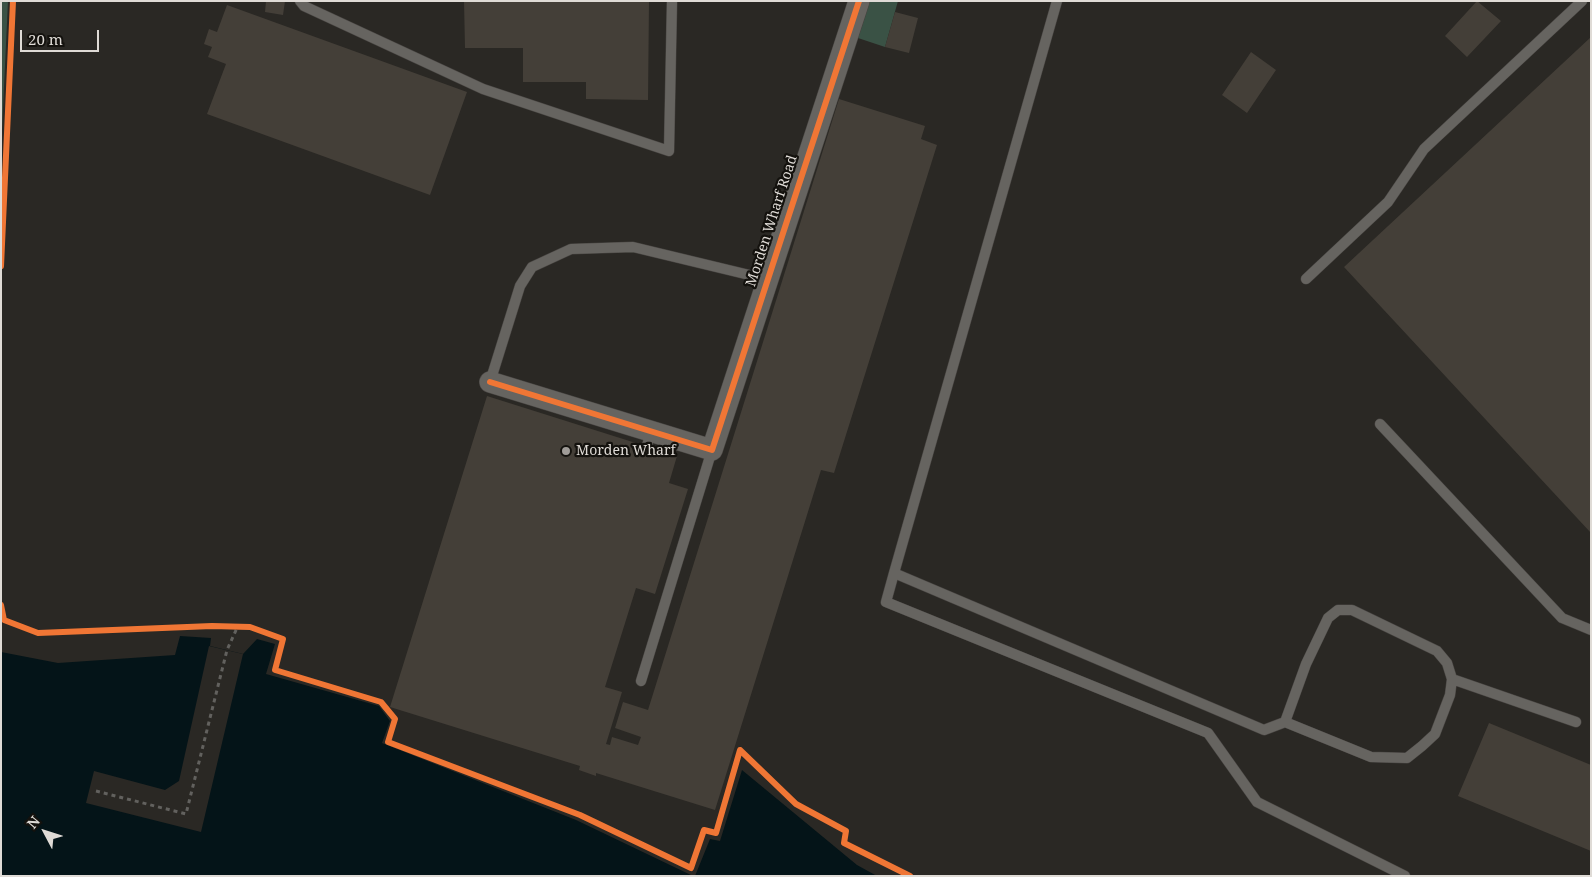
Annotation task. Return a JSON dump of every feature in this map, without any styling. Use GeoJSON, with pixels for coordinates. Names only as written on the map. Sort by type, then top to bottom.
{"type":"FeatureCollection","features":[{"type":"Feature","properties":{"kind":"street","name":"Morden Wharf Road"},"geometry":{"type":"LineString","coordinates":[[712,450],[766,279],[859,1]]}},
{"type":"Feature","properties":{"kind":"street"},"geometry":{"type":"LineString","coordinates":[[490,382],[526,397],[590,417],[649,439],[712,450]]}},
{"type":"Feature","properties":{"kind":"lane"},"geometry":{"type":"LineString","coordinates":[[300,1],[304,6],[483,89],[669,151],[672,1]]}},
{"type":"Feature","properties":{"kind":"lane"},"geometry":{"type":"LineString","coordinates":[[1057,1],[886,602],[1208,733],[1256,802],[1405,876]]}},
{"type":"Feature","properties":{"kind":"lane"},"geometry":{"type":"LineString","coordinates":[[1306,279],[1388,202],[1424,148],[1582,1]]}},
{"type":"Feature","properties":{"kind":"lane"},"geometry":{"type":"LineString","coordinates":[[490,382],[520,286],[532,267],[571,249],[633,247],[766,279]]}},
{"type":"Feature","properties":{"kind":"lane"},"geometry":{"type":"LineString","coordinates":[[1380,424],[1562,618],[1591,630]]}},
{"type":"Feature","properties":{"kind":"lane"},"geometry":{"type":"LineString","coordinates":[[641,681],[712,450]]}},
{"type":"Feature","properties":{"kind":"lane"},"geometry":{"type":"LineString","coordinates":[[894,573],[1264,730],[1285,722],[1371,757],[1407,758],[1435,734],[1450,695],[1452,679],[1447,663],[1437,651],[1352,610],[1338,610],[1328,618],[1313,649],[1285,722]]}},
{"type":"Feature","properties":{"kind":"lane"},"geometry":{"type":"LineString","coordinates":[[1452,679],[1576,722]]}},
{"type":"Feature","properties":{"kind":"path"},"geometry":{"type":"LineString","coordinates":[[96,791],[186,814],[227,650],[240,628],[228,627]]}},
{"type":"Feature","properties":{"kind":"green space"},"geometry":{"type":"Polygon","coordinates":[[[1,1],[8,1],[1,151],[1,1]]]}},
{"type":"Feature","properties":{"kind":"green space"},"geometry":{"type":"Polygon","coordinates":[[[870,1],[898,1],[885,47],[858,38],[870,1]]]}},
{"type":"Feature","properties":{"kind":"shaded area"},"geometry":{"type":"Polygon","coordinates":[[[180,636],[211,638],[210,646],[243,654],[257,639],[275,644],[266,674],[379,706],[390,721],[382,743],[576,820],[693,876],[1,876],[1,652],[58,663],[175,655],[180,636]]]}},
{"type":"Feature","properties":{"kind":"shaded area"},"geometry":{"type":"Polygon","coordinates":[[[742,770],[857,865],[877,876],[695,876],[710,839],[720,841],[742,770]]]}},
{"type":"Feature","properties":{"kind":"pier"},"geometry":{"type":"Polygon","coordinates":[[[209,646],[243,654],[201,832],[86,803],[94,771],[165,790],[179,781],[209,646]]]}},
{"type":"Feature","properties":{"kind":"building"},"geometry":{"type":"Polygon","coordinates":[[[266,1],[285,1],[283,15],[265,12],[266,1]]]}},
{"type":"Feature","properties":{"kind":"building"},"geometry":{"type":"Polygon","coordinates":[[[464,1],[649,1],[648,100],[586,99],[586,82],[523,82],[523,48],[465,48],[464,1]]]}},
{"type":"Feature","properties":{"kind":"building"},"geometry":{"type":"Polygon","coordinates":[[[1477,1],[1501,21],[1467,57],[1445,36],[1477,1]]]}},
{"type":"Feature","properties":{"kind":"building"},"geometry":{"type":"Polygon","coordinates":[[[227,5],[467,92],[430,195],[207,114],[226,64],[208,57],[212,47],[204,44],[209,29],[217,32],[227,5]]]}},
{"type":"Feature","properties":{"kind":"building"},"geometry":{"type":"Polygon","coordinates":[[[895,12],[918,18],[909,53],[885,47],[895,12]]]}},
{"type":"Feature","properties":{"kind":"building"},"geometry":{"type":"Polygon","coordinates":[[[1591,37],[1591,533],[1344,267],[1591,37]]]}},
{"type":"Feature","properties":{"kind":"building"},"geometry":{"type":"Polygon","coordinates":[[[1251,52],[1276,70],[1247,113],[1222,95],[1251,52]]]}},
{"type":"Feature","properties":{"kind":"building","name":"Morden Wharf"},"geometry":{"type":"Polygon","coordinates":[[[839,99],[925,126],[921,139],[937,145],[834,473],[821,470],[715,810],[596,773],[596,776],[579,770],[580,766],[390,707],[487,396],[677,456],[669,483],[688,489],[655,594],[636,588],[605,687],[622,692],[606,744],[610,745],[612,737],[638,745],[641,737],[615,728],[623,702],[648,710],[839,99]]]}},
{"type":"Feature","properties":{"kind":"building"},"geometry":{"type":"Polygon","coordinates":[[[1489,723],[1591,765],[1591,851],[1458,796],[1489,723]]]}},
{"type":"Feature","properties":{"kind":"cycle path"},"geometry":{"type":"LineString","coordinates":[[1,266],[13,1]]}},
{"type":"Feature","properties":{"kind":"cycle path"},"geometry":{"type":"LineString","coordinates":[[490,382],[712,450],[859,1]]}},
{"type":"Feature","properties":{"kind":"cycle path"},"geometry":{"type":"LineString","coordinates":[[1,605],[4,620],[38,633],[212,626],[250,627],[283,639],[275,670],[381,702],[395,719],[388,742],[580,815],[691,868],[704,830],[716,833],[740,750],[796,804],[846,831],[844,843],[910,876]]}},
{"type":"Feature","properties":{"kind":"place","name":"Morden Wharf"},"geometry":{"type":"Point","coordinates":[566,451]}}]}
